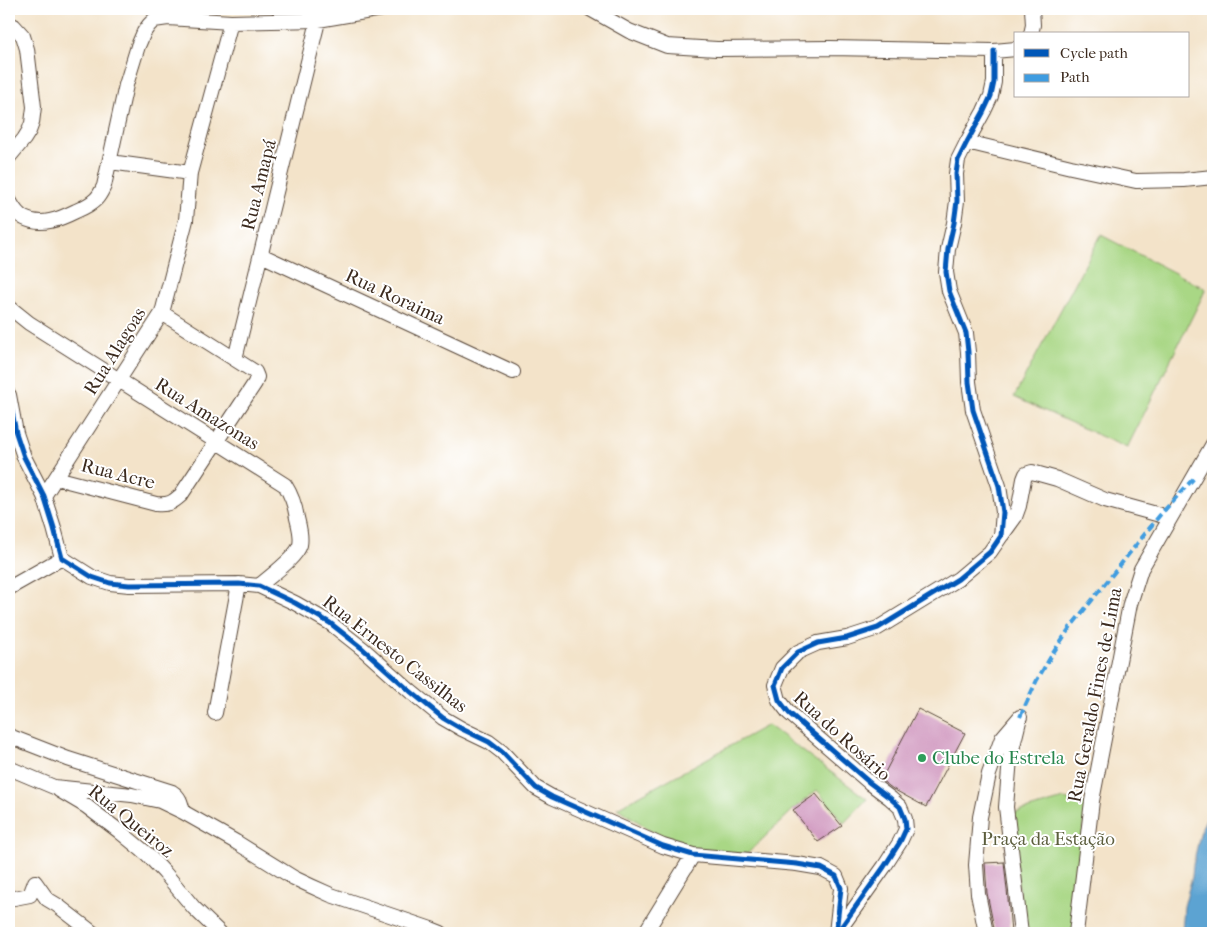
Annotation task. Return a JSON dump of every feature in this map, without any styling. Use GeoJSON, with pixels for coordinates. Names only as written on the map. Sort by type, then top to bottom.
{"type":"FeatureCollection","features":[{"type":"Feature","properties":{"kind":"street"},"geometry":{"type":"LineString","coordinates":[[9,223],[25,219],[41,222],[57,220],[85,207],[96,199],[101,192],[110,162],[126,85],[138,46],[148,24],[154,20],[168,18],[231,22],[382,9]]}},
{"type":"Feature","properties":{"kind":"street"},"geometry":{"type":"LineString","coordinates":[[590,9],[629,31],[667,46],[717,49],[830,48],[994,52],[1014,49]]}},
{"type":"Feature","properties":{"kind":"street"},"geometry":{"type":"LineString","coordinates":[[1031,32],[1032,9]]}},
{"type":"Feature","properties":{"kind":"street","name":"Rua Amapá"},"geometry":{"type":"LineString","coordinates":[[235,359],[320,14]]}},
{"type":"Feature","properties":{"kind":"street","name":"Rua Alagoas"},"geometry":{"type":"LineString","coordinates":[[44,496],[162,313],[186,220],[190,173],[231,22]]}},
{"type":"Feature","properties":{"kind":"street"},"geometry":{"type":"LineString","coordinates":[[9,24],[14,26],[23,36],[28,49],[34,107],[29,131],[9,157]]}},
{"type":"Feature","properties":{"kind":"street"},"geometry":{"type":"LineString","coordinates":[[994,52],[994,82],[991,96],[958,160],[956,174],[957,200],[946,272],[949,291],[966,333],[973,410],[998,486],[1004,512],[1001,536]]}},
{"type":"Feature","properties":{"kind":"street"},"geometry":{"type":"LineString","coordinates":[[967,142],[1136,181],[1213,177]]}},
{"type":"Feature","properties":{"kind":"street"},"geometry":{"type":"LineString","coordinates":[[110,162],[190,173]]}},
{"type":"Feature","properties":{"kind":"street"},"geometry":{"type":"LineString","coordinates":[[9,200],[16,212],[25,219]]}},
{"type":"Feature","properties":{"kind":"street","name":"Rua Roraima"},"geometry":{"type":"LineString","coordinates":[[261,255],[513,372]]}},
{"type":"Feature","properties":{"kind":"street","name":"Rua Amazonas"},"geometry":{"type":"LineString","coordinates":[[9,307],[29,323],[285,485],[294,502],[300,530],[300,544],[294,556],[259,586]]}},
{"type":"Feature","properties":{"kind":"street","name":"Rua Acre"},"geometry":{"type":"LineString","coordinates":[[56,478],[156,504],[173,502],[181,495],[255,383],[258,377],[256,372],[162,313]]}},
{"type":"Feature","properties":{"kind":"street"},"geometry":{"type":"LineString","coordinates":[[9,395],[16,433],[24,457],[44,496],[62,558],[9,588]]}},
{"type":"Feature","properties":{"kind":"street","name":"Rua Geraldo Fines de Lima"},"geometry":{"type":"LineString","coordinates":[[1076,933],[1092,801],[1130,604],[1141,569],[1213,444]]}},
{"type":"Feature","properties":{"kind":"street","name":"Rua do Rosário"},"geometry":{"type":"LineString","coordinates":[[836,933],[900,842],[906,829],[906,819],[900,807],[870,784],[789,713],[779,700],[775,685],[782,668],[798,652],[818,643],[847,638],[878,628],[958,579],[990,552],[1015,517],[1026,474],[1032,472],[1057,479],[1105,500],[1160,515]]}},
{"type":"Feature","properties":{"kind":"street","name":"Rua Ernesto Cassilhas"},"geometry":{"type":"LineString","coordinates":[[62,558],[92,577],[110,583],[129,585],[239,584],[259,586],[295,603],[330,623],[443,718],[489,742],[502,752],[536,788],[552,797],[662,846],[693,855],[797,864],[821,868],[836,876],[841,888],[836,933]]}},
{"type":"Feature","properties":{"kind":"street"},"geometry":{"type":"LineString","coordinates":[[215,713],[239,584]]}},
{"type":"Feature","properties":{"kind":"street"},"geometry":{"type":"LineString","coordinates":[[986,933],[978,894],[976,865],[980,817],[989,774],[1002,738],[1020,717],[1010,758],[1006,806],[1021,933]]}},
{"type":"Feature","properties":{"kind":"street"},"geometry":{"type":"LineString","coordinates":[[9,736],[68,759],[172,792],[181,801],[183,812]]}},
{"type":"Feature","properties":{"kind":"street"},"geometry":{"type":"LineString","coordinates":[[9,768],[54,787],[145,797],[160,801],[183,812],[294,878],[311,886],[331,895],[441,933]]}},
{"type":"Feature","properties":{"kind":"street","name":"Rua Queiroz"},"geometry":{"type":"LineString","coordinates":[[54,787],[86,806],[147,854],[194,908],[220,933]]}},
{"type":"Feature","properties":{"kind":"street"},"geometry":{"type":"LineString","coordinates":[[645,933],[693,855]]}},
{"type":"Feature","properties":{"kind":"street"},"geometry":{"type":"LineString","coordinates":[[9,899],[30,895],[35,882],[47,899],[93,933]]}},
{"type":"Feature","properties":{"kind":"green space"},"geometry":{"type":"Polygon","coordinates":[[[1101,235],[1206,289],[1127,448],[1014,397],[1101,235]]]}},
{"type":"Feature","properties":{"kind":"green space"},"geometry":{"type":"Polygon","coordinates":[[[768,725],[867,799],[844,823],[817,790],[747,854],[681,850],[617,808],[768,725]]]}},
{"type":"Feature","properties":{"kind":"green space","name":"Praça da Estação"},"geometry":{"type":"Polygon","coordinates":[[[1064,799],[1086,804],[1074,933],[1023,933],[1011,814],[1064,799]]]}},
{"type":"Feature","properties":{"kind":"water"},"geometry":{"type":"Polygon","coordinates":[[[1213,803],[1213,933],[1182,933],[1184,906],[1201,830],[1213,803]]]}},
{"type":"Feature","properties":{"kind":"building","name":"Clube do Estrela"},"geometry":{"type":"Polygon","coordinates":[[[918,709],[965,733],[926,807],[893,789],[881,780],[918,709]]]}},
{"type":"Feature","properties":{"kind":"building"},"geometry":{"type":"Polygon","coordinates":[[[816,794],[842,826],[818,842],[793,810],[816,794]]]}},
{"type":"Feature","properties":{"kind":"building"},"geometry":{"type":"Polygon","coordinates":[[[1004,862],[1011,933],[995,933],[987,893],[985,863],[1004,862]]]}},
{"type":"Feature","properties":{"kind":"marked path"},"geometry":{"type":"LineString","coordinates":[[1020,717],[1037,680],[1069,629],[1160,515],[1194,478]]}},
{"type":"Feature","properties":{"kind":"cycle path"},"geometry":{"type":"LineString","coordinates":[[837,933],[900,842],[906,829],[905,819],[900,807],[789,713],[779,700],[775,685],[782,668],[798,652],[818,643],[847,638],[878,628],[958,579],[990,552],[1001,536],[1003,512],[999,486],[973,410],[966,333],[949,291],[946,272],[948,249],[957,201],[956,174],[958,160],[991,96],[994,82],[994,51]]}},
{"type":"Feature","properties":{"kind":"cycle path"},"geometry":{"type":"LineString","coordinates":[[9,395],[16,433],[24,457],[44,496],[62,558],[92,577],[110,583],[129,585],[239,584],[259,586],[295,603],[330,623],[443,718],[489,742],[502,752],[536,788],[552,797],[663,846],[693,855],[797,864],[821,868],[836,876],[841,888],[836,933]]}},
{"type":"Feature","properties":{"kind":"place","name":"Clube do Estrela"},"geometry":{"type":"Point","coordinates":[922,758]}}]}
